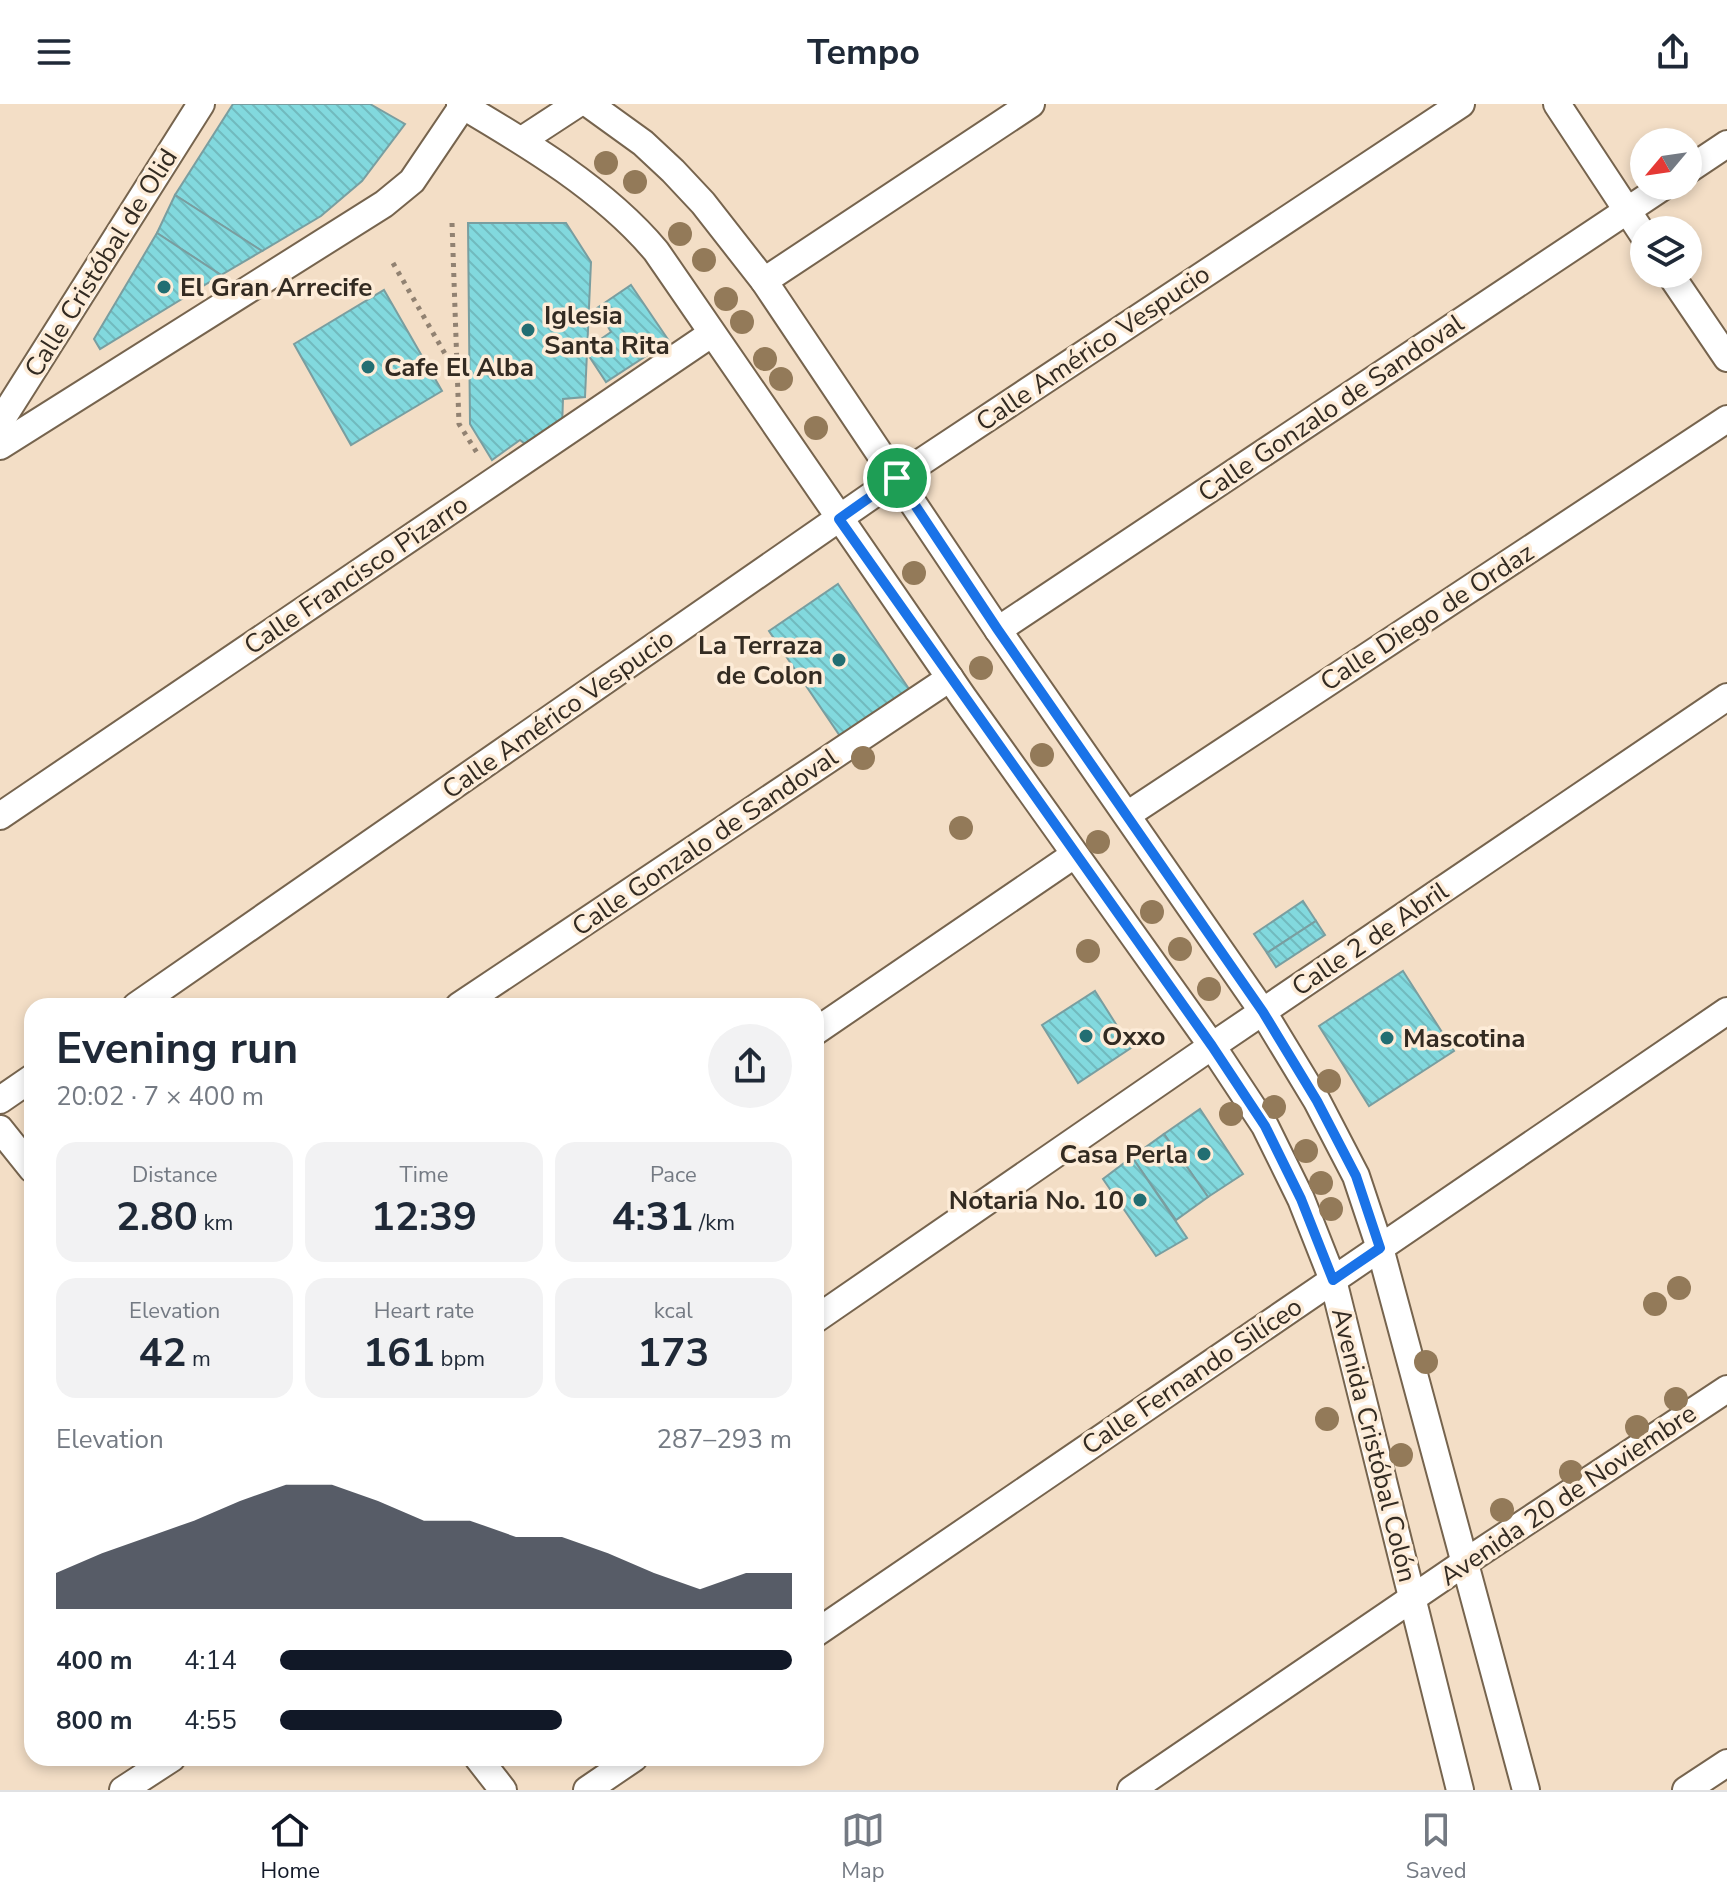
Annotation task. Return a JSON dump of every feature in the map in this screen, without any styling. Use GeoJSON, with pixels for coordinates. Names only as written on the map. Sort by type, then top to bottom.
{"type":"FeatureCollection","features":[{"type":"Feature","properties":{"kind":"street","name":"Calle Cristóbal de Olid"},"geometry":{"type":"LineString","coordinates":[[0,422],[201,104]]}},
{"type":"Feature","properties":{"kind":"street"},"geometry":{"type":"LineString","coordinates":[[522,140],[577,104]]}},
{"type":"Feature","properties":{"kind":"street","name":"Avenida Cristóbal Colón"},"geometry":{"type":"LineString","coordinates":[[589,104],[643,143],[673,171],[703,203],[764,281],[998,630],[1263,1012],[1317,1101],[1356,1176],[1380,1248],[1526,1790]]}},
{"type":"Feature","properties":{"kind":"street"},"geometry":{"type":"LineString","coordinates":[[764,281],[1031,104]]}},
{"type":"Feature","properties":{"kind":"street","name":"Calle Américo Vespucio"},"geometry":{"type":"LineString","coordinates":[[148,998],[897,478],[1461,104]]}},
{"type":"Feature","properties":{"kind":"street"},"geometry":{"type":"LineString","coordinates":[[1557,104],[1630,216]]}},
{"type":"Feature","properties":{"kind":"street"},"geometry":{"type":"LineString","coordinates":[[0,446],[384,204],[412,181],[462,105]]}},
{"type":"Feature","properties":{"kind":"street","name":"Avenida Cristóbal Colón"},"geometry":{"type":"LineString","coordinates":[[462,105],[522,140],[633,224],[656,251],[839,519],[1212,1046],[1265,1126],[1301,1199],[1333,1280],[1460,1790]]}},
{"type":"Feature","properties":{"kind":"street"},"geometry":{"type":"LineString","coordinates":[[1702,161],[1727,144]]}},
{"type":"Feature","properties":{"kind":"street","name":"Calle Gonzalo de Sandoval"},"geometry":{"type":"LineString","coordinates":[[998,630],[1643,200]]}},
{"type":"Feature","properties":{"kind":"street"},"geometry":{"type":"LineString","coordinates":[[1680,288],[1727,358]]}},
{"type":"Feature","properties":{"kind":"street","name":"Calle Francisco Pizarro"},"geometry":{"type":"LineString","coordinates":[[0,816],[711,334]]}},
{"type":"Feature","properties":{"kind":"street","name":"Calle Diego de Ordaz"},"geometry":{"type":"LineString","coordinates":[[1127,815],[1727,419]]}},
{"type":"Feature","properties":{"kind":"street","name":"Calle Gonzalo de Sandoval"},"geometry":{"type":"LineString","coordinates":[[471,998],[950,678]]}},
{"type":"Feature","properties":{"kind":"street","name":"Calle 2 de Abril"},"geometry":{"type":"LineString","coordinates":[[824,1313],[1727,697]]}},
{"type":"Feature","properties":{"kind":"street"},"geometry":{"type":"LineString","coordinates":[[824,1026],[1074,855]]}},
{"type":"Feature","properties":{"kind":"street","name":"Calle Fernando Silíceo"},"geometry":{"type":"LineString","coordinates":[[824,1628],[1727,1011]]}},
{"type":"Feature","properties":{"kind":"street"},"geometry":{"type":"LineString","coordinates":[[0,1100],[24,1084]]}},
{"type":"Feature","properties":{"kind":"street"},"geometry":{"type":"LineString","coordinates":[[0,1129],[24,1159]]}},
{"type":"Feature","properties":{"kind":"street","name":"Avenida 20 de Noviembre"},"geometry":{"type":"LineString","coordinates":[[1131,1790],[1464,1563],[1727,1389]]}},
{"type":"Feature","properties":{"kind":"street"},"geometry":{"type":"LineString","coordinates":[[1686,1790],[1727,1763]]}},
{"type":"Feature","properties":{"kind":"street"},"geometry":{"type":"LineString","coordinates":[[123,1790],[160,1766]]}},
{"type":"Feature","properties":{"kind":"street"},"geometry":{"type":"LineString","coordinates":[[484,1766],[503,1790]]}},
{"type":"Feature","properties":{"kind":"street"},"geometry":{"type":"LineString","coordinates":[[587,1790],[622,1766]]}},
{"type":"Feature","properties":{"kind":"path"},"geometry":{"type":"LineString","coordinates":[[452,223],[459,424],[495,481]]}},
{"type":"Feature","properties":{"kind":"path"},"geometry":{"type":"LineString","coordinates":[[393,263],[458,375]]}},
{"type":"Feature","properties":{"kind":"building"},"geometry":{"type":"Polygon","coordinates":[[[233,104],[370,104],[405,124],[362,181],[321,216],[262,251],[175,195],[233,104]]]}},
{"type":"Feature","properties":{"kind":"building"},"geometry":{"type":"Polygon","coordinates":[[[175,195],[262,251],[221,275],[157,233],[175,195]]]}},
{"type":"Feature","properties":{"kind":"building","name":"Iglesia Santa Rita"},"geometry":{"type":"Polygon","coordinates":[[[468,223],[566,223],[591,262],[585,397],[563,399],[562,428],[529,447],[520,440],[492,460],[470,424],[468,223]]]}},
{"type":"Feature","properties":{"kind":"building","name":"El Gran Arrecife"},"geometry":{"type":"Polygon","coordinates":[[[157,233],[221,275],[100,349],[94,339],[157,233]]]}},
{"type":"Feature","properties":{"kind":"building"},"geometry":{"type":"Polygon","coordinates":[[[631,285],[669,341],[606,382],[585,350],[611,332],[597,308],[631,285]]]}},
{"type":"Feature","properties":{"kind":"building","name":"Cafe El Alba"},"geometry":{"type":"Polygon","coordinates":[[[384,290],[442,391],[351,445],[294,344],[384,290]]]}},
{"type":"Feature","properties":{"kind":"building","name":"La Terraza de Colon"},"geometry":{"type":"Polygon","coordinates":[[[838,584],[909,689],[840,736],[769,631],[838,584]]]}},
{"type":"Feature","properties":{"kind":"building"},"geometry":{"type":"Polygon","coordinates":[[[1303,901],[1316,921],[1267,953],[1254,934],[1303,901]]]}},
{"type":"Feature","properties":{"kind":"building"},"geometry":{"type":"Polygon","coordinates":[[[1316,921],[1325,935],[1276,967],[1267,953],[1316,921]]]}},
{"type":"Feature","properties":{"kind":"building","name":"Mascotina"},"geometry":{"type":"Polygon","coordinates":[[[1403,971],[1454,1051],[1369,1106],[1319,1026],[1403,971]]]}},
{"type":"Feature","properties":{"kind":"building","name":"Oxxo"},"geometry":{"type":"Polygon","coordinates":[[[1095,991],[1131,1048],[1078,1083],[1042,1025],[1095,991]]]}},
{"type":"Feature","properties":{"kind":"building","name":"Casa Perla"},"geometry":{"type":"Polygon","coordinates":[[[1200,1109],[1243,1174],[1208,1197],[1164,1134],[1200,1109]]]}},
{"type":"Feature","properties":{"kind":"building"},"geometry":{"type":"Polygon","coordinates":[[[1164,1134],[1208,1197],[1176,1220],[1132,1157],[1164,1134]]]}},
{"type":"Feature","properties":{"kind":"building","name":"Notaria No. 10"},"geometry":{"type":"Polygon","coordinates":[[[1132,1157],[1187,1238],[1156,1256],[1103,1179],[1132,1157]]]}},
{"type":"Feature","properties":{"kind":"place","name":"El Gran Arrecife"},"geometry":{"type":"Point","coordinates":[164,287]}},
{"type":"Feature","properties":{"kind":"place","name":"Iglesia Santa Rita"},"geometry":{"type":"Point","coordinates":[528,330]}},
{"type":"Feature","properties":{"kind":"place","name":"Cafe El Alba"},"geometry":{"type":"Point","coordinates":[368,367]}},
{"type":"Feature","properties":{"kind":"place","name":"La Terraza de Colon"},"geometry":{"type":"Point","coordinates":[839,660]}},
{"type":"Feature","properties":{"kind":"place","name":"Oxxo"},"geometry":{"type":"Point","coordinates":[1086,1036]}},
{"type":"Feature","properties":{"kind":"place","name":"Mascotina"},"geometry":{"type":"Point","coordinates":[1387,1038]}},
{"type":"Feature","properties":{"kind":"place","name":"Casa Perla"},"geometry":{"type":"Point","coordinates":[1204,1154]}},
{"type":"Feature","properties":{"kind":"place","name":"Notaria No. 10"},"geometry":{"type":"Point","coordinates":[1140,1200]}},
{"type":"Feature","properties":{"kind":"route"},"geometry":{"type":"LineString","coordinates":[[897,478],[998,630],[1249,992],[1317,1101],[1356,1176],[1380,1248],[1333,1280],[1301,1199],[1265,1126],[1212,1046],[839,519],[897,478]]}}]}
